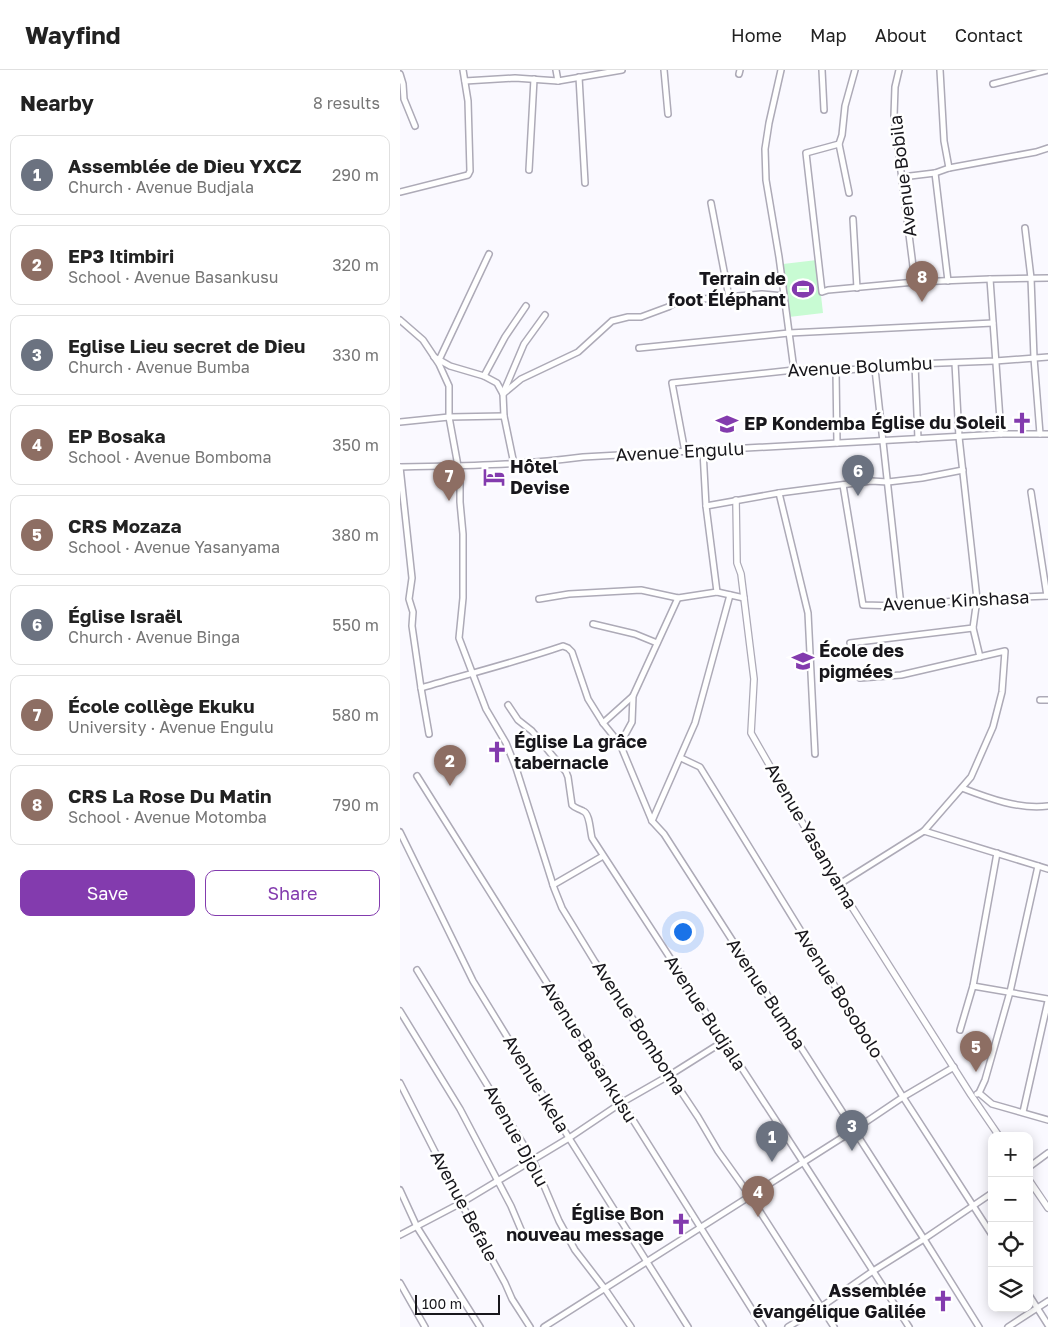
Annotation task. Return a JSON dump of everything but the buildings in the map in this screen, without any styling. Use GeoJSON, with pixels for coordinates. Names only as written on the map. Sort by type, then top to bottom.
{"type":"FeatureCollection","features":[{"type":"Feature","properties":{"kind":"street"},"geometry":{"type":"LineString","coordinates":[[400,192],[468,175],[470,171],[468,101],[464,70]]}},
{"type":"Feature","properties":{"kind":"street"},"geometry":{"type":"LineString","coordinates":[[556,70],[558,81]]}},
{"type":"Feature","properties":{"kind":"street"},"geometry":{"type":"LineString","coordinates":[[465,81],[515,78],[558,81],[621,70]]}},
{"type":"Feature","properties":{"kind":"street"},"geometry":{"type":"LineString","coordinates":[[664,70],[668,114]]}},
{"type":"Feature","properties":{"kind":"street"},"geometry":{"type":"LineString","coordinates":[[781,70],[765,149],[766,180],[780,257],[794,370]]}},
{"type":"Feature","properties":{"kind":"street"},"geometry":{"type":"LineString","coordinates":[[822,70],[824,110]]}},
{"type":"Feature","properties":{"kind":"street"},"geometry":{"type":"LineString","coordinates":[[849,193],[839,144],[855,70]]}},
{"type":"Feature","properties":{"kind":"street","name":"Avenue Bobila"},"geometry":{"type":"LineString","coordinates":[[899,70],[895,87],[894,116],[915,282]]}},
{"type":"Feature","properties":{"kind":"street"},"geometry":{"type":"LineString","coordinates":[[940,70],[944,141],[949,168]]}},
{"type":"Feature","properties":{"kind":"street"},"geometry":{"type":"LineString","coordinates":[[993,84],[1048,70]]}},
{"type":"Feature","properties":{"kind":"street"},"geometry":{"type":"LineString","coordinates":[[400,74],[404,100],[415,126]]}},
{"type":"Feature","properties":{"kind":"street"},"geometry":{"type":"LineString","coordinates":[[579,78],[584,183]]}},
{"type":"Feature","properties":{"kind":"street"},"geometry":{"type":"LineString","coordinates":[[528,170],[534,79]]}},
{"type":"Feature","properties":{"kind":"street"},"geometry":{"type":"LineString","coordinates":[[839,144],[806,153],[822,292],[915,282],[1048,278]]}},
{"type":"Feature","properties":{"kind":"street"},"geometry":{"type":"LineString","coordinates":[[902,177],[935,173],[949,168],[1036,152],[1048,148]]}},
{"type":"Feature","properties":{"kind":"street"},"geometry":{"type":"LineString","coordinates":[[935,173],[948,281]]}},
{"type":"Feature","properties":{"kind":"street"},"geometry":{"type":"LineString","coordinates":[[711,203],[729,297]]}},
{"type":"Feature","properties":{"kind":"street"},"geometry":{"type":"LineString","coordinates":[[853,219],[857,288]]}},
{"type":"Feature","properties":{"kind":"street"},"geometry":{"type":"LineString","coordinates":[[1025,228],[1031,278],[1034,358],[1040,434]]}},
{"type":"Feature","properties":{"kind":"street"},"geometry":{"type":"LineString","coordinates":[[440,360],[489,254]]}},
{"type":"Feature","properties":{"kind":"street"},"geometry":{"type":"LineString","coordinates":[[990,279],[1000,434]]}},
{"type":"Feature","properties":{"kind":"street"},"geometry":{"type":"LineString","coordinates":[[503,394],[521,379],[578,352],[612,321],[628,317],[641,317],[668,307],[678,301],[762,294],[784,296]]}},
{"type":"Feature","properties":{"kind":"street"},"geometry":{"type":"LineString","coordinates":[[484,376],[505,337],[526,306]]}},
{"type":"Feature","properties":{"kind":"street"},"geometry":{"type":"LineString","coordinates":[[514,464],[504,416],[503,394],[524,344],[545,315]]}},
{"type":"Feature","properties":{"kind":"street"},"geometry":{"type":"LineString","coordinates":[[400,320],[423,340],[434,356],[450,366],[484,376],[497,384],[503,394]]}},
{"type":"Feature","properties":{"kind":"street"},"geometry":{"type":"LineString","coordinates":[[639,348],[789,332],[993,323]]}},
{"type":"Feature","properties":{"kind":"street","name":"Avenue Bomboma"},"geometry":{"type":"LineString","coordinates":[[434,356],[450,386],[449,417],[460,471],[463,534],[463,598],[459,638],[486,709],[506,743],[516,768],[562,908],[834,1327]]}},
{"type":"Feature","properties":{"kind":"street","name":"Avenue Bolumbu"},"geometry":{"type":"LineString","coordinates":[[685,452],[672,383],[794,370],[836,371],[915,364],[1048,357]]}},
{"type":"Feature","properties":{"kind":"street"},"geometry":{"type":"LineString","coordinates":[[955,363],[959,437],[977,599],[973,628],[980,657]]}},
{"type":"Feature","properties":{"kind":"street"},"geometry":{"type":"LineString","coordinates":[[915,364],[918,439]]}},
{"type":"Feature","properties":{"kind":"street"},"geometry":{"type":"LineString","coordinates":[[874,369],[901,606]]}},
{"type":"Feature","properties":{"kind":"street"},"geometry":{"type":"LineString","coordinates":[[836,371],[838,443]]}},
{"type":"Feature","properties":{"kind":"street"},"geometry":{"type":"LineString","coordinates":[[400,422],[449,417],[504,416]]}},
{"type":"Feature","properties":{"kind":"street","name":"Avenue Engulu"},"geometry":{"type":"LineString","coordinates":[[400,467],[514,464],[551,462],[583,457],[1000,434],[1048,434]]}},
{"type":"Feature","properties":{"kind":"street"},"geometry":{"type":"LineString","coordinates":[[703,451],[706,506],[717,592]]}},
{"type":"Feature","properties":{"kind":"street"},"geometry":{"type":"LineString","coordinates":[[400,467],[412,578],[409,599],[413,612],[412,626],[429,734]]}},
{"type":"Feature","properties":{"kind":"street"},"geometry":{"type":"LineString","coordinates":[[706,506],[779,493],[871,481],[888,482],[922,478],[963,470]]}},
{"type":"Feature","properties":{"kind":"street","name":"Avenue Kinshasa"},"geometry":{"type":"LineString","coordinates":[[844,484],[863,605],[901,606],[977,599],[1048,596]]}},
{"type":"Feature","properties":{"kind":"street"},"geometry":{"type":"LineString","coordinates":[[1031,492],[1048,596]]}},
{"type":"Feature","properties":{"kind":"street"},"geometry":{"type":"LineString","coordinates":[[779,493],[808,613],[815,754]]}},
{"type":"Feature","properties":{"kind":"street","name":"Avenue Yasanyama"},"geometry":{"type":"LineString","coordinates":[[736,500],[737,563],[741,574],[754,679],[751,733],[838,885],[996,1132]]}},
{"type":"Feature","properties":{"kind":"street"},"geometry":{"type":"LineString","coordinates":[[539,599],[569,594],[641,590],[678,598],[717,592],[744,598]]}},
{"type":"Feature","properties":{"kind":"street"},"geometry":{"type":"LineString","coordinates":[[652,821],[695,723],[730,595]]}},
{"type":"Feature","properties":{"kind":"street"},"geometry":{"type":"LineString","coordinates":[[620,744],[632,722],[633,696],[678,598]]}},
{"type":"Feature","properties":{"kind":"street"},"geometry":{"type":"LineString","coordinates":[[593,624],[635,634],[657,643]]}},
{"type":"Feature","properties":{"kind":"street"},"geometry":{"type":"LineString","coordinates":[[850,643],[973,628]]}},
{"type":"Feature","properties":{"kind":"street","name":"Avenue Bumba"},"geometry":{"type":"LineString","coordinates":[[472,673],[563,646],[572,652],[588,699],[602,723],[620,744],[652,821],[664,834],[979,1327]]}},
{"type":"Feature","properties":{"kind":"street"},"geometry":{"type":"LineString","coordinates":[[838,885],[924,832],[971,776],[993,727],[1002,692],[1005,651],[901,675],[860,678]]}},
{"type":"Feature","properties":{"kind":"street"},"geometry":{"type":"LineString","coordinates":[[421,688],[472,673]]}},
{"type":"Feature","properties":{"kind":"street"},"geometry":{"type":"LineString","coordinates":[[602,723],[633,696]]}},
{"type":"Feature","properties":{"kind":"street"},"geometry":{"type":"LineString","coordinates":[[1040,700],[1048,700]]}},
{"type":"Feature","properties":{"kind":"street","name":"Avenue Budjala"},"geometry":{"type":"LineString","coordinates":[[508,705],[518,720],[532,731],[566,772],[572,805],[574,808],[586,812],[592,838],[603,856],[909,1327]]}},
{"type":"Feature","properties":{"kind":"street","name":"Avenue Bosobolo"},"geometry":{"type":"LineString","coordinates":[[681,758],[700,767],[903,1096],[988,1229]]}},
{"type":"Feature","properties":{"kind":"street","name":"Avenue Basankusu"},"geometry":{"type":"LineString","coordinates":[[417,776],[763,1327]]}},
{"type":"Feature","properties":{"kind":"street"},"geometry":{"type":"LineString","coordinates":[[962,788],[994,800],[1037,808],[1048,806]]}},
{"type":"Feature","properties":{"kind":"street","name":"Avenue Ikela"},"geometry":{"type":"LineString","coordinates":[[400,832],[473,981],[688,1327]]}},
{"type":"Feature","properties":{"kind":"street"},"geometry":{"type":"LineString","coordinates":[[924,832],[1048,869]]}},
{"type":"Feature","properties":{"kind":"street"},"geometry":{"type":"LineString","coordinates":[[960,1030],[973,986],[996,853]]}},
{"type":"Feature","properties":{"kind":"street"},"geometry":{"type":"LineString","coordinates":[[553,885],[603,856]]}},
{"type":"Feature","properties":{"kind":"street"},"geometry":{"type":"LineString","coordinates":[[979,1093],[985,1080],[1010,992],[1038,866]]}},
{"type":"Feature","properties":{"kind":"street","name":"Avenue Djolu"},"geometry":{"type":"LineString","coordinates":[[417,970],[533,1160],[559,1221],[575,1250],[631,1327]]}},
{"type":"Feature","properties":{"kind":"street"},"geometry":{"type":"LineString","coordinates":[[973,986],[1048,1000],[1023,1112]]}},
{"type":"Feature","properties":{"kind":"street"},"geometry":{"type":"LineString","coordinates":[[400,1011],[460,1109],[511,1206],[522,1232]]}},
{"type":"Feature","properties":{"kind":"street"},"geometry":{"type":"LineString","coordinates":[[400,1235],[461,1203],[533,1160],[724,1040]]}},
{"type":"Feature","properties":{"kind":"street"},"geometry":{"type":"LineString","coordinates":[[544,1327],[854,1130],[903,1096],[954,1067]]}},
{"type":"Feature","properties":{"kind":"street","name":"Avenue Befale"},"geometry":{"type":"LineString","coordinates":[[400,1083],[512,1299],[530,1327]]}},
{"type":"Feature","properties":{"kind":"street"},"geometry":{"type":"LineString","coordinates":[[971,1095],[979,1093]]}},
{"type":"Feature","properties":{"kind":"street"},"geometry":{"type":"LineString","coordinates":[[979,1093],[992,1104],[1048,1120]]}},
{"type":"Feature","properties":{"kind":"street"},"geometry":{"type":"LineString","coordinates":[[1033,1164],[1048,1153]]}},
{"type":"Feature","properties":{"kind":"street"},"geometry":{"type":"LineString","coordinates":[[1033,1186],[1048,1208]]}},
{"type":"Feature","properties":{"kind":"street"},"geometry":{"type":"LineString","coordinates":[[400,1190],[417,1226],[480,1327]]}},
{"type":"Feature","properties":{"kind":"street"},"geometry":{"type":"LineString","coordinates":[[788,1327],[924,1240],[988,1196]]}},
{"type":"Feature","properties":{"kind":"street"},"geometry":{"type":"LineString","coordinates":[[400,1283],[425,1327]]}},
{"type":"Feature","properties":{"kind":"street"},"geometry":{"type":"LineString","coordinates":[[1008,1327],[1048,1301]]}},
{"type":"Feature","properties":{"kind":"street"},"geometry":{"type":"LineString","coordinates":[[1033,1302],[1048,1325]]}},
{"type":"Feature","properties":{"kind":"green space","name":"Terrain de foot Éléphant"},"geometry":{"type":"Polygon","coordinates":[[[817,260],[823,313],[789,317],[783,264],[817,260]]]}},
{"type":"Feature","properties":{"kind":"place","name":"Terrain de foot Éléphant"},"geometry":{"type":"Point","coordinates":[803,289]}},
{"type":"Feature","properties":{"kind":"place","name":"CRS La Rose Du Matin"},"geometry":{"type":"Point","coordinates":[922,302]}},
{"type":"Feature","properties":{"kind":"place","name":"Église du Soleil"},"geometry":{"type":"Point","coordinates":[1022,423]}},
{"type":"Feature","properties":{"kind":"place","name":"EP Kondemba"},"geometry":{"type":"Point","coordinates":[727,424]}},
{"type":"Feature","properties":{"kind":"place","name":"Hôtel Devise"},"geometry":{"type":"Point","coordinates":[494,477]}},
{"type":"Feature","properties":{"kind":"place","name":"Église Israël"},"geometry":{"type":"Point","coordinates":[858,496]}},
{"type":"Feature","properties":{"kind":"place","name":"École collège Ekuku"},"geometry":{"type":"Point","coordinates":[449,501]}},
{"type":"Feature","properties":{"kind":"place","name":"École des pigmées"},"geometry":{"type":"Point","coordinates":[803,661]}},
{"type":"Feature","properties":{"kind":"place","name":"Église La grâce tabernacle"},"geometry":{"type":"Point","coordinates":[497,752]}},
{"type":"Feature","properties":{"kind":"place","name":"EP3 Itimbiri"},"geometry":{"type":"Point","coordinates":[450,786]}},
{"type":"Feature","properties":{"kind":"place","name":"CRS Mozaza"},"geometry":{"type":"Point","coordinates":[976,1072]}},
{"type":"Feature","properties":{"kind":"place","name":"Eglise Lieu secret de Dieu"},"geometry":{"type":"Point","coordinates":[852,1151]}},
{"type":"Feature","properties":{"kind":"place","name":"Assemblée de Dieu YXCZ"},"geometry":{"type":"Point","coordinates":[772,1162]}},
{"type":"Feature","properties":{"kind":"place","name":"EP Bosaka"},"geometry":{"type":"Point","coordinates":[758,1217]}},
{"type":"Feature","properties":{"kind":"place","name":"Église Bon nouveau message"},"geometry":{"type":"Point","coordinates":[681,1224]}},
{"type":"Feature","properties":{"kind":"place","name":"Assemblée évangélique Galilée"},"geometry":{"type":"Point","coordinates":[943,1301]}}]}
